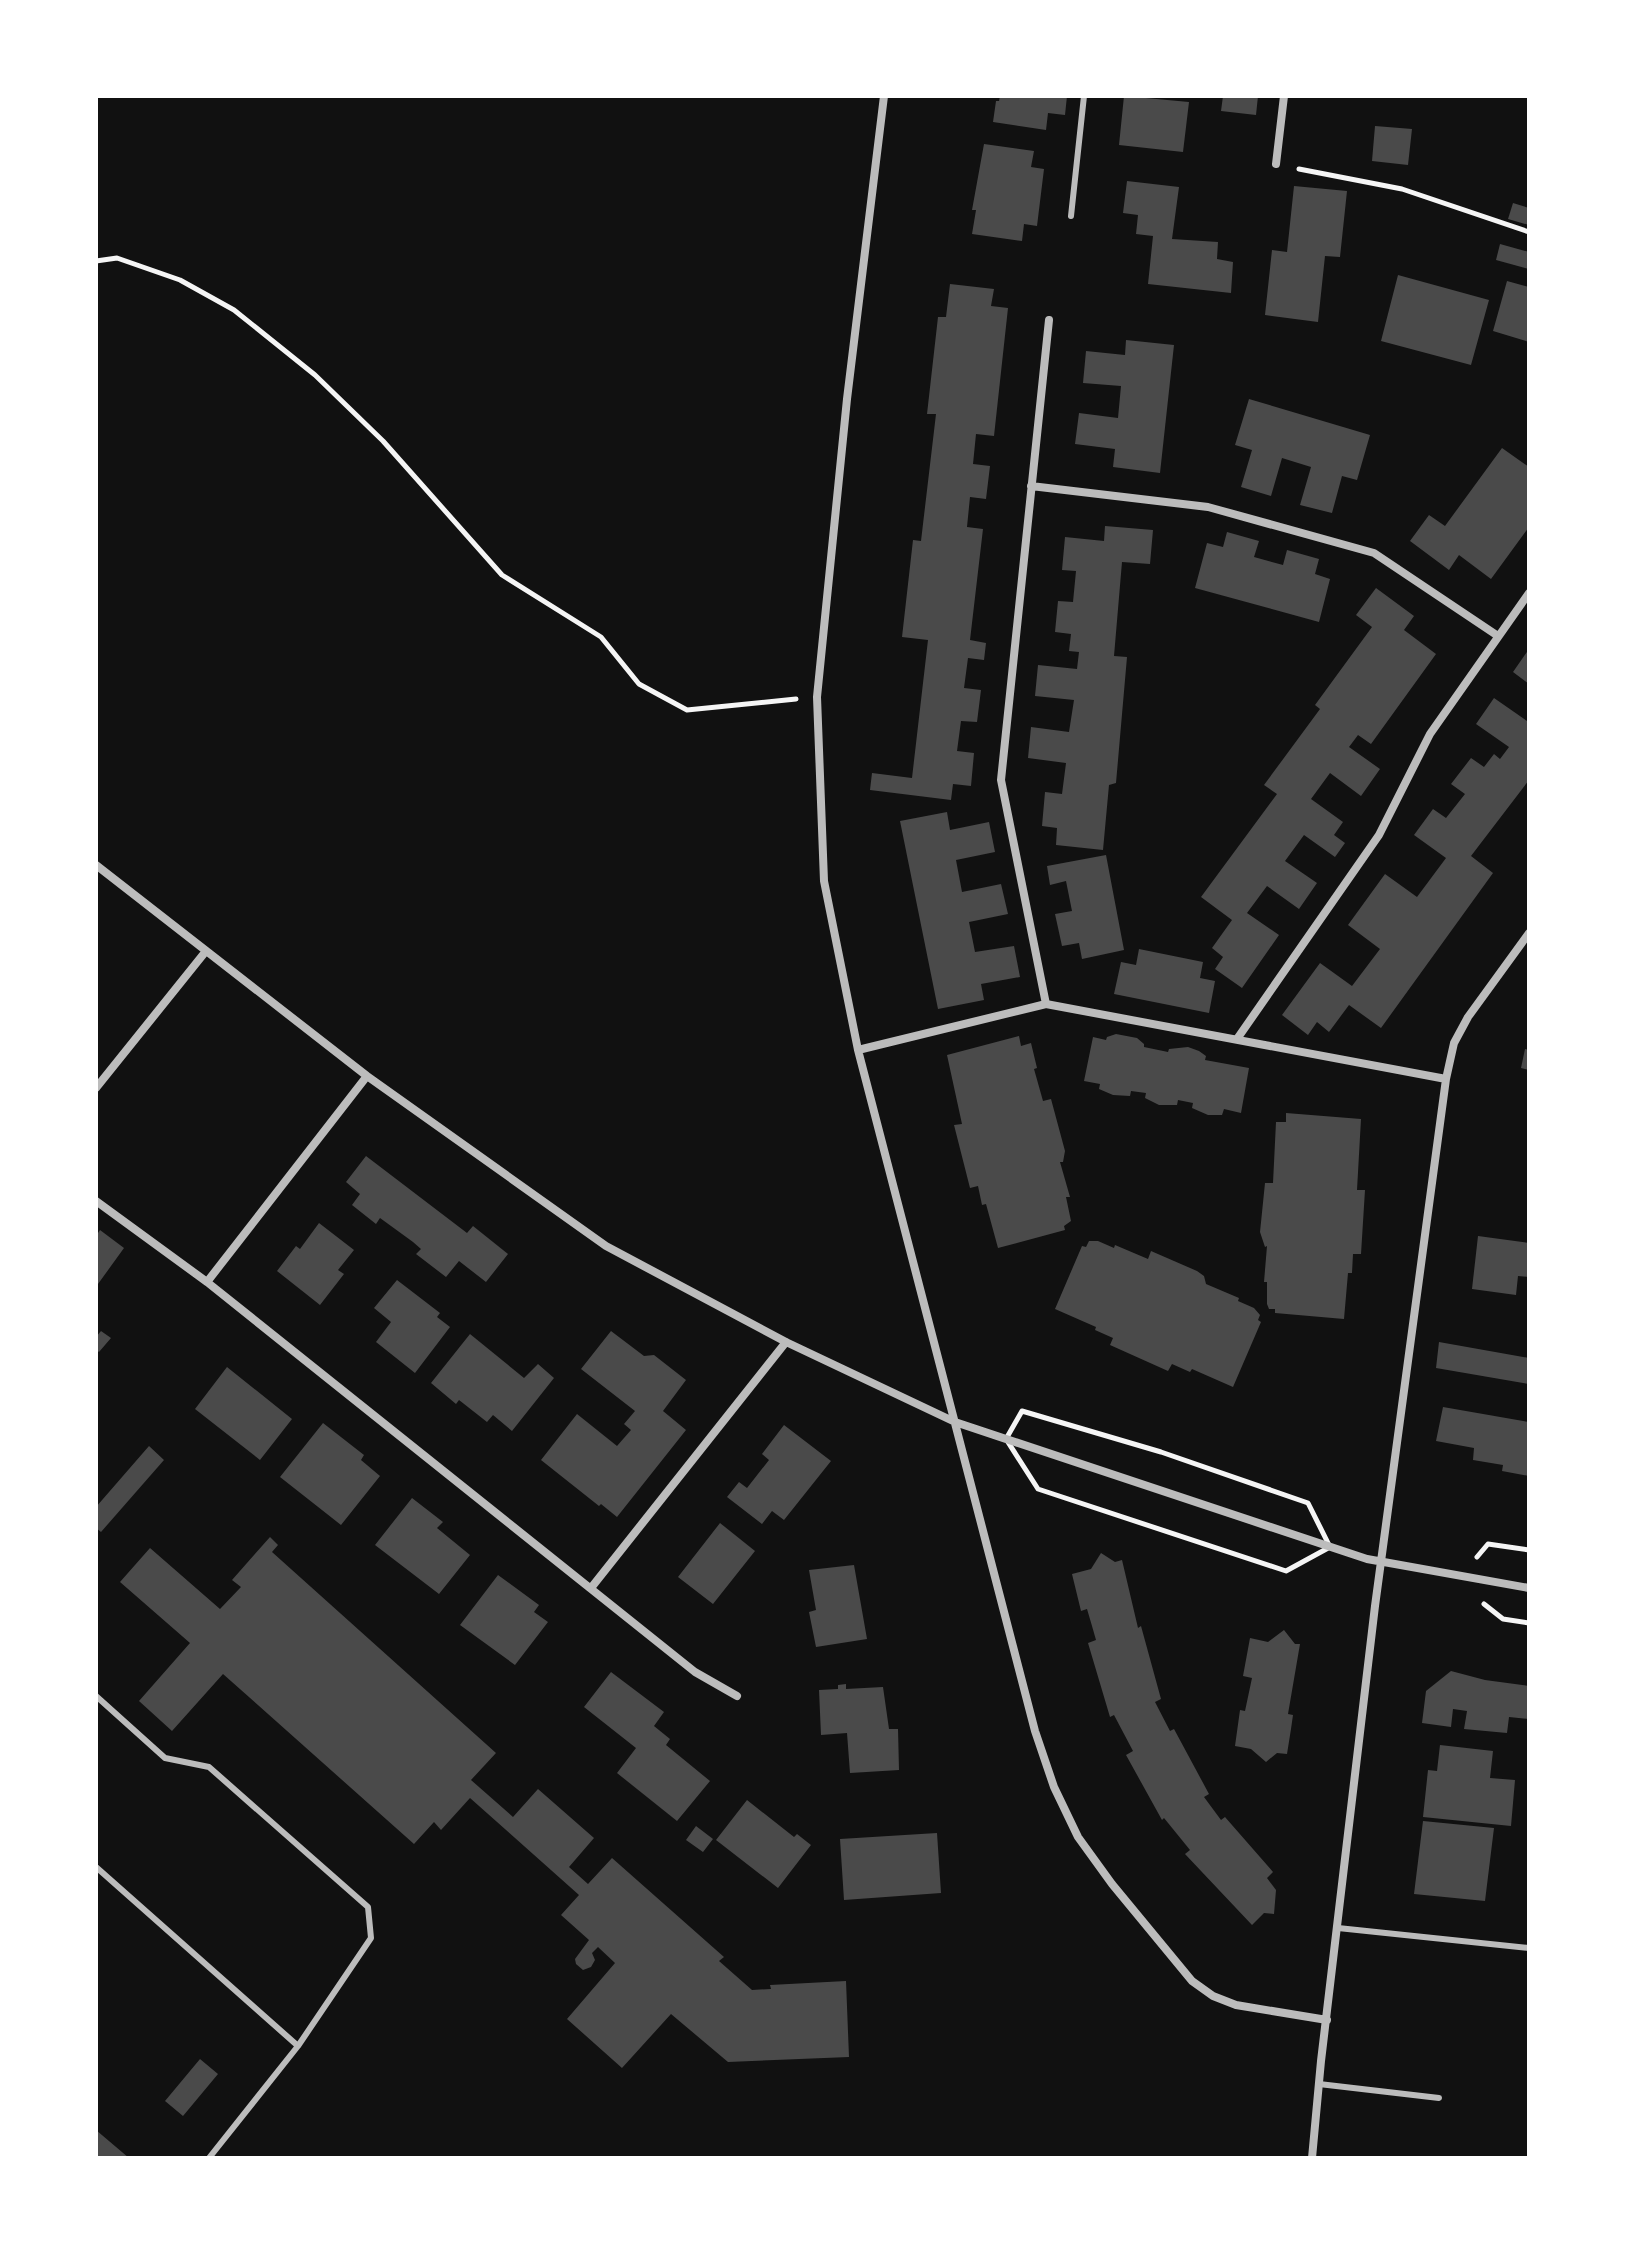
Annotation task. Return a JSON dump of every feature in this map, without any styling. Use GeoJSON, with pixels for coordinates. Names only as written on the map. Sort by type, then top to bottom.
{"type":"FeatureCollection","features":[{"type":"Feature","properties":{"kind":"street"},"geometry":{"type":"LineString","coordinates":[[884,96],[847,399],[817,697],[824,881],[858,1050],[1035,1731],[1054,1787],[1078,1837],[1112,1884],[1192,1981],[1213,1996],[1236,2005],[1327,2020]]}},
{"type":"Feature","properties":{"kind":"street"},"geometry":{"type":"LineString","coordinates":[[1276,164],[1284,96]]}},
{"type":"Feature","properties":{"kind":"street"},"geometry":{"type":"LineString","coordinates":[[1046,1004],[1001,780],[1049,320]]}},
{"type":"Feature","properties":{"kind":"street"},"geometry":{"type":"LineString","coordinates":[[1031,486],[1208,507],[1374,553],[1498,636]]}},
{"type":"Feature","properties":{"kind":"street"},"geometry":{"type":"LineString","coordinates":[[1237,1039],[1379,835],[1430,734],[1529,593]]}},
{"type":"Feature","properties":{"kind":"street"},"geometry":{"type":"LineString","coordinates":[[96,865],[367,1076],[606,1246],[786,1342],[955,1422],[1330,1547],[1382,1563],[1529,1588]]}},
{"type":"Feature","properties":{"kind":"street"},"geometry":{"type":"LineString","coordinates":[[1312,2158],[1382,1563],[1446,1079],[1454,1043],[1468,1017],[1529,933]]}},
{"type":"Feature","properties":{"kind":"street"},"geometry":{"type":"LineString","coordinates":[[96,1088],[206,951]]}},
{"type":"Feature","properties":{"kind":"street"},"geometry":{"type":"LineString","coordinates":[[858,1050],[1046,1004],[1446,1079]]}},
{"type":"Feature","properties":{"kind":"street"},"geometry":{"type":"LineString","coordinates":[[207,1282],[367,1076]]}},
{"type":"Feature","properties":{"kind":"street"},"geometry":{"type":"LineString","coordinates":[[96,1201],[207,1282],[695,1672],[737,1696]]}},
{"type":"Feature","properties":{"kind":"street"},"geometry":{"type":"LineString","coordinates":[[591,1588],[786,1342]]}},
{"type":"Feature","properties":{"kind":"lane"},"geometry":{"type":"LineString","coordinates":[[1071,216],[1084,96]]}},
{"type":"Feature","properties":{"kind":"lane"},"geometry":{"type":"LineString","coordinates":[[96,1696],[165,1758],[209,1767],[368,1907],[371,1938],[298,2046],[209,2158]]}},
{"type":"Feature","properties":{"kind":"lane"},"geometry":{"type":"LineString","coordinates":[[96,1867],[298,2046]]}},
{"type":"Feature","properties":{"kind":"lane"},"geometry":{"type":"LineString","coordinates":[[1338,1928],[1529,1948]]}},
{"type":"Feature","properties":{"kind":"lane"},"geometry":{"type":"LineString","coordinates":[[1319,2084],[1439,2098]]}},
{"type":"Feature","properties":{"kind":"path"},"geometry":{"type":"LineString","coordinates":[[1276,164],[1402,189],[1529,232]]}},
{"type":"Feature","properties":{"kind":"path"},"geometry":{"type":"LineString","coordinates":[[96,261],[117,258],[180,280],[234,310],[315,375],[383,441],[502,575],[601,637],[639,684],[687,710],[817,697]]}},
{"type":"Feature","properties":{"kind":"path"},"geometry":{"type":"LineString","coordinates":[[1022,1411],[1161,1452],[1308,1503],[1330,1547],[1286,1571],[1264,1566],[1131,1518],[1038,1489],[1006,1439],[1022,1411]]}},
{"type":"Feature","properties":{"kind":"path"},"geometry":{"type":"LineString","coordinates":[[1460,1576],[1488,1544],[1529,1550]]}},
{"type":"Feature","properties":{"kind":"building"},"geometry":{"type":"Polygon","coordinates":[[[1000,96],[1067,96],[1065,115],[1048,113],[1046,130],[993,122],[996,101],[1000,96]]]}},
{"type":"Feature","properties":{"kind":"building"},"geometry":{"type":"Polygon","coordinates":[[[1124,96],[1189,102],[1183,152],[1119,145],[1124,96]]]}},
{"type":"Feature","properties":{"kind":"building"},"geometry":{"type":"Polygon","coordinates":[[[1223,96],[1258,96],[1256,115],[1221,111],[1223,96]]]}},
{"type":"Feature","properties":{"kind":"building"},"geometry":{"type":"Polygon","coordinates":[[[1375,126],[1412,129],[1408,165],[1372,161],[1375,126]]]}},
{"type":"Feature","properties":{"kind":"building"},"geometry":{"type":"Polygon","coordinates":[[[984,144],[1034,151],[1031,167],[1044,169],[1037,226],[1024,224],[1022,241],[972,234],[976,210],[972,210],[984,144]]]}},
{"type":"Feature","properties":{"kind":"building"},"geometry":{"type":"Polygon","coordinates":[[[1127,181],[1179,187],[1172,239],[1218,242],[1217,259],[1233,262],[1231,293],[1148,284],[1153,236],[1136,234],[1138,215],[1123,213],[1127,181]]]}},
{"type":"Feature","properties":{"kind":"building"},"geometry":{"type":"Polygon","coordinates":[[[1294,186],[1347,191],[1340,257],[1325,256],[1318,322],[1265,315],[1272,250],[1287,252],[1294,186]]]}},
{"type":"Feature","properties":{"kind":"building"},"geometry":{"type":"Polygon","coordinates":[[[1513,203],[1529,208],[1529,225],[1508,219],[1513,203]]]}},
{"type":"Feature","properties":{"kind":"building"},"geometry":{"type":"Polygon","coordinates":[[[1500,244],[1529,252],[1529,269],[1496,260],[1500,244]]]}},
{"type":"Feature","properties":{"kind":"building"},"geometry":{"type":"Polygon","coordinates":[[[1398,275],[1489,300],[1471,365],[1381,341],[1398,275]]]}},
{"type":"Feature","properties":{"kind":"building"},"geometry":{"type":"Polygon","coordinates":[[[1507,281],[1529,287],[1529,342],[1493,331],[1507,281]]]}},
{"type":"Feature","properties":{"kind":"building"},"geometry":{"type":"Polygon","coordinates":[[[950,284],[994,289],[991,306],[1008,308],[994,436],[976,434],[973,464],[990,466],[986,499],[970,497],[967,527],[983,529],[970,640],[986,643],[984,660],[968,658],[964,688],[981,690],[977,722],[961,721],[957,751],[974,753],[971,786],[953,784],[951,800],[870,790],[872,773],[912,778],[928,640],[902,637],[913,540],[921,541],[936,414],[927,414],[938,317],[946,317],[950,284]]]}},
{"type":"Feature","properties":{"kind":"building"},"geometry":{"type":"Polygon","coordinates":[[[1126,340],[1174,345],[1160,473],[1113,467],[1115,449],[1075,444],[1079,413],[1118,418],[1121,386],[1083,383],[1086,351],[1125,355],[1126,340]]]}},
{"type":"Feature","properties":{"kind":"building"},"geometry":{"type":"Polygon","coordinates":[[[1249,399],[1370,435],[1357,480],[1342,476],[1332,513],[1300,505],[1311,467],[1282,458],[1271,496],[1241,487],[1252,450],[1235,445],[1249,399]]]}},
{"type":"Feature","properties":{"kind":"building"},"geometry":{"type":"Polygon","coordinates":[[[1502,448],[1529,467],[1529,527],[1491,579],[1459,555],[1449,570],[1410,541],[1429,515],[1445,526],[1502,448]]]}},
{"type":"Feature","properties":{"kind":"building"},"geometry":{"type":"Polygon","coordinates":[[[1105,526],[1153,530],[1150,564],[1122,562],[1114,656],[1127,657],[1116,783],[1109,785],[1103,850],[1056,845],[1057,828],[1042,826],[1045,792],[1062,794],[1066,763],[1028,758],[1031,727],[1069,732],[1074,700],[1035,696],[1038,665],[1077,669],[1079,652],[1069,651],[1071,634],[1055,632],[1058,601],[1073,602],[1076,571],[1062,570],[1065,537],[1104,541],[1105,526]]]}},
{"type":"Feature","properties":{"kind":"building"},"geometry":{"type":"Polygon","coordinates":[[[1227,532],[1259,541],[1254,557],[1283,565],[1287,550],[1319,559],[1315,574],[1330,579],[1319,622],[1195,588],[1207,543],[1223,547],[1227,532]]]}},
{"type":"Feature","properties":{"kind":"building"},"geometry":{"type":"Polygon","coordinates":[[[1376,588],[1414,616],[1404,630],[1436,654],[1371,744],[1358,735],[1349,747],[1380,769],[1361,796],[1330,773],[1311,799],[1343,822],[1334,835],[1345,843],[1335,857],[1304,835],[1285,861],[1317,883],[1299,909],[1267,886],[1247,913],[1279,935],[1242,988],[1215,969],[1223,957],[1212,948],[1232,920],[1201,897],[1277,794],[1264,785],[1320,709],[1315,705],[1372,627],[1356,615],[1376,588]]]}},
{"type":"Feature","properties":{"kind":"building"},"geometry":{"type":"Polygon","coordinates":[[[1529,649],[1529,684],[1513,672],[1529,649]]]}},
{"type":"Feature","properties":{"kind":"building"},"geometry":{"type":"Polygon","coordinates":[[[1494,698],[1527,721],[1529,718],[1529,780],[1471,856],[1493,873],[1381,1028],[1349,1005],[1329,1032],[1317,1022],[1308,1035],[1282,1015],[1320,963],[1352,986],[1380,949],[1348,925],[1385,874],[1417,897],[1446,858],[1414,835],[1433,809],[1446,818],[1465,794],[1451,784],[1471,758],[1484,767],[1494,754],[1500,759],[1509,747],[1476,724],[1494,698]]]}},
{"type":"Feature","properties":{"kind":"building"},"geometry":{"type":"Polygon","coordinates":[[[947,812],[950,830],[989,822],[995,852],[956,860],[962,892],[1001,884],[1008,914],[969,922],[975,952],[1014,946],[1020,977],[981,984],[984,1000],[938,1009],[900,821],[947,812]]]}},
{"type":"Feature","properties":{"kind":"building"},"geometry":{"type":"Polygon","coordinates":[[[1106,855],[1124,950],[1082,959],[1079,943],[1062,946],[1055,914],[1072,911],[1066,881],[1050,885],[1047,866],[1106,855]]]}},
{"type":"Feature","properties":{"kind":"building"},"geometry":{"type":"Polygon","coordinates":[[[1139,949],[1203,962],[1200,978],[1215,981],[1209,1013],[1114,994],[1121,962],[1136,965],[1139,949]]]}},
{"type":"Feature","properties":{"kind":"building"},"geometry":{"type":"Polygon","coordinates":[[[1116,1034],[1137,1038],[1144,1047],[1168,1052],[1169,1049],[1188,1047],[1206,1056],[1205,1060],[1249,1068],[1241,1113],[1224,1109],[1222,1115],[1208,1115],[1192,1108],[1193,1103],[1178,1100],[1177,1105],[1159,1105],[1145,1098],[1146,1093],[1131,1091],[1130,1096],[1113,1095],[1099,1089],[1100,1084],[1084,1081],[1093,1037],[1106,1040],[1116,1034]]]}},
{"type":"Feature","properties":{"kind":"building"},"geometry":{"type":"Polygon","coordinates":[[[1019,1036],[1021,1046],[1031,1043],[1043,1101],[1051,1099],[1065,1151],[1063,1162],[1060,1162],[1070,1197],[1066,1197],[1071,1221],[1064,1226],[1065,1230],[998,1248],[978,1186],[970,1188],[954,1125],[962,1124],[947,1055],[1019,1036]]]}},
{"type":"Feature","properties":{"kind":"building"},"geometry":{"type":"Polygon","coordinates":[[[1525,1049],[1529,1050],[1529,1070],[1521,1068],[1525,1049]]]}},
{"type":"Feature","properties":{"kind":"building"},"geometry":{"type":"Polygon","coordinates":[[[1286,1113],[1361,1119],[1357,1190],[1365,1190],[1361,1254],[1353,1254],[1352,1273],[1348,1273],[1344,1319],[1275,1313],[1275,1309],[1269,1309],[1267,1304],[1267,1282],[1264,1282],[1267,1246],[1260,1232],[1265,1183],[1273,1183],[1276,1122],[1286,1122],[1286,1113]]]}},
{"type":"Feature","properties":{"kind":"building"},"geometry":{"type":"Polygon","coordinates":[[[366,1156],[467,1233],[473,1226],[508,1254],[486,1282],[459,1261],[446,1277],[416,1254],[421,1249],[413,1242],[380,1218],[376,1224],[352,1205],[360,1194],[346,1182],[366,1156]]]}},
{"type":"Feature","properties":{"kind":"building"},"geometry":{"type":"Polygon","coordinates":[[[319,1223],[354,1250],[338,1270],[344,1274],[320,1305],[277,1271],[296,1246],[300,1249],[319,1223]]]}},
{"type":"Feature","properties":{"kind":"building"},"geometry":{"type":"Polygon","coordinates":[[[100,1230],[124,1248],[98,1284],[96,1236],[100,1230]]]}},
{"type":"Feature","properties":{"kind":"building"},"geometry":{"type":"Polygon","coordinates":[[[1478,1236],[1529,1243],[1529,1277],[1518,1276],[1516,1295],[1472,1289],[1478,1236]]]}},
{"type":"Feature","properties":{"kind":"building"},"geometry":{"type":"Polygon","coordinates":[[[1089,1241],[1098,1241],[1114,1248],[1115,1245],[1148,1259],[1151,1251],[1197,1271],[1204,1276],[1206,1284],[1254,1308],[1261,1322],[1233,1387],[1172,1364],[1168,1371],[1110,1345],[1113,1338],[1055,1309],[1082,1246],[1086,1247],[1089,1241]]]}},
{"type":"Feature","properties":{"kind":"building"},"geometry":{"type":"Polygon","coordinates":[[[397,1280],[440,1313],[437,1317],[450,1327],[415,1373],[376,1342],[391,1322],[374,1308],[397,1280]]]}},
{"type":"Feature","properties":{"kind":"building"},"geometry":{"type":"Polygon","coordinates":[[[101,1331],[111,1338],[99,1352],[96,1350],[96,1337],[101,1331]]]}},
{"type":"Feature","properties":{"kind":"building"},"geometry":{"type":"Polygon","coordinates":[[[611,1331],[644,1356],[654,1355],[686,1380],[663,1411],[686,1430],[617,1517],[541,1460],[577,1414],[617,1446],[631,1430],[624,1424],[635,1411],[581,1369],[611,1331]]]}},
{"type":"Feature","properties":{"kind":"building"},"geometry":{"type":"Polygon","coordinates":[[[470,1334],[524,1378],[538,1364],[554,1378],[512,1431],[493,1415],[487,1422],[459,1400],[456,1404],[431,1383],[470,1334]]]}},
{"type":"Feature","properties":{"kind":"building"},"geometry":{"type":"Polygon","coordinates":[[[1439,1342],[1529,1358],[1529,1384],[1436,1368],[1439,1342]]]}},
{"type":"Feature","properties":{"kind":"building"},"geometry":{"type":"Polygon","coordinates":[[[227,1367],[292,1419],[260,1460],[195,1409],[227,1367]]]}},
{"type":"Feature","properties":{"kind":"building"},"geometry":{"type":"Polygon","coordinates":[[[1443,1407],[1529,1422],[1529,1476],[1502,1471],[1503,1465],[1473,1460],[1474,1448],[1436,1441],[1443,1407]]]}},
{"type":"Feature","properties":{"kind":"building"},"geometry":{"type":"Polygon","coordinates":[[[323,1423],[364,1455],[361,1460],[380,1476],[341,1525],[280,1477],[323,1423]]]}},
{"type":"Feature","properties":{"kind":"building"},"geometry":{"type":"Polygon","coordinates":[[[784,1425],[831,1461],[784,1520],[772,1511],[762,1524],[727,1497],[739,1482],[747,1488],[769,1460],[762,1454],[784,1425]]]}},
{"type":"Feature","properties":{"kind":"building"},"geometry":{"type":"Polygon","coordinates":[[[149,1446],[164,1460],[101,1532],[96,1528],[96,1507],[149,1446]]]}},
{"type":"Feature","properties":{"kind":"building"},"geometry":{"type":"Polygon","coordinates":[[[412,1498],[443,1522],[437,1528],[470,1555],[439,1594],[375,1545],[412,1498]]]}},
{"type":"Feature","properties":{"kind":"building"},"geometry":{"type":"Polygon","coordinates":[[[720,1523],[755,1551],[713,1604],[678,1577],[720,1523]]]}},
{"type":"Feature","properties":{"kind":"building"},"geometry":{"type":"Polygon","coordinates":[[[270,1537],[278,1545],[272,1552],[496,1753],[471,1780],[513,1817],[538,1789],[594,1838],[569,1867],[588,1884],[612,1858],[724,1957],[719,1961],[752,1990],[771,1989],[770,1985],[846,1981],[849,2057],[728,2062],[671,2014],[622,2068],[567,2019],[615,1963],[598,1947],[592,1953],[595,1960],[591,1967],[583,1970],[576,1964],[575,1959],[589,1940],[561,1915],[579,1895],[470,1798],[441,1830],[434,1822],[414,1844],[223,1674],[172,1731],[139,1701],[190,1643],[120,1582],[150,1548],[220,1609],[241,1587],[232,1580],[270,1537]]]}},
{"type":"Feature","properties":{"kind":"building"},"geometry":{"type":"Polygon","coordinates":[[[1101,1553],[1115,1562],[1122,1560],[1138,1628],[1141,1626],[1161,1699],[1155,1702],[1170,1731],[1174,1729],[1209,1794],[1204,1797],[1221,1820],[1225,1817],[1273,1872],[1267,1878],[1276,1890],[1274,1914],[1264,1913],[1252,1925],[1185,1854],[1190,1850],[1164,1818],[1162,1820],[1126,1755],[1133,1751],[1114,1715],[1110,1717],[1088,1643],[1096,1640],[1087,1609],[1081,1611],[1072,1574],[1091,1569],[1101,1553]]]}},
{"type":"Feature","properties":{"kind":"building"},"geometry":{"type":"Polygon","coordinates":[[[854,1565],[867,1639],[816,1647],[809,1612],[816,1610],[809,1570],[854,1565]]]}},
{"type":"Feature","properties":{"kind":"building"},"geometry":{"type":"Polygon","coordinates":[[[498,1575],[539,1605],[534,1612],[548,1622],[515,1665],[460,1625],[498,1575]]]}},
{"type":"Feature","properties":{"kind":"building"},"geometry":{"type":"Polygon","coordinates":[[[1284,1630],[1295,1644],[1300,1644],[1288,1714],[1293,1715],[1287,1754],[1277,1753],[1266,1762],[1251,1749],[1235,1746],[1240,1710],[1245,1711],[1252,1678],[1243,1676],[1250,1638],[1268,1642],[1284,1630]]]}},
{"type":"Feature","properties":{"kind":"building"},"geometry":{"type":"Polygon","coordinates":[[[1451,1671],[1485,1680],[1529,1686],[1529,1719],[1509,1717],[1507,1733],[1464,1729],[1467,1711],[1453,1709],[1451,1727],[1422,1723],[1426,1691],[1451,1671]]]}},
{"type":"Feature","properties":{"kind":"building"},"geometry":{"type":"Polygon","coordinates":[[[611,1672],[664,1712],[654,1726],[670,1739],[666,1745],[710,1781],[677,1821],[617,1773],[636,1748],[584,1707],[611,1672]]]}},
{"type":"Feature","properties":{"kind":"building"},"geometry":{"type":"Polygon","coordinates":[[[846,1684],[846,1689],[883,1687],[889,1729],[898,1729],[899,1770],[850,1773],[847,1733],[821,1735],[819,1690],[838,1689],[838,1685],[846,1684]]]}},
{"type":"Feature","properties":{"kind":"building"},"geometry":{"type":"Polygon","coordinates":[[[1440,1745],[1493,1751],[1490,1778],[1515,1780],[1511,1826],[1423,1817],[1428,1770],[1437,1771],[1440,1745]]]}},
{"type":"Feature","properties":{"kind":"building"},"geometry":{"type":"Polygon","coordinates":[[[747,1800],[794,1837],[797,1834],[811,1845],[778,1888],[716,1840],[747,1800]]]}},
{"type":"Feature","properties":{"kind":"building"},"geometry":{"type":"Polygon","coordinates":[[[1423,1821],[1494,1828],[1485,1901],[1414,1894],[1423,1821]]]}},
{"type":"Feature","properties":{"kind":"building"},"geometry":{"type":"Polygon","coordinates":[[[696,1826],[713,1839],[703,1852],[686,1840],[696,1826]]]}},
{"type":"Feature","properties":{"kind":"building"},"geometry":{"type":"Polygon","coordinates":[[[937,1833],[941,1893],[844,1900],[840,1839],[937,1833]]]}},
{"type":"Feature","properties":{"kind":"building"},"geometry":{"type":"Polygon","coordinates":[[[200,2059],[218,2074],[183,2116],[165,2101],[200,2059]]]}},
{"type":"Feature","properties":{"kind":"building"},"geometry":{"type":"Polygon","coordinates":[[[96,2130],[129,2158],[96,2158],[96,2130]]]}}]}
